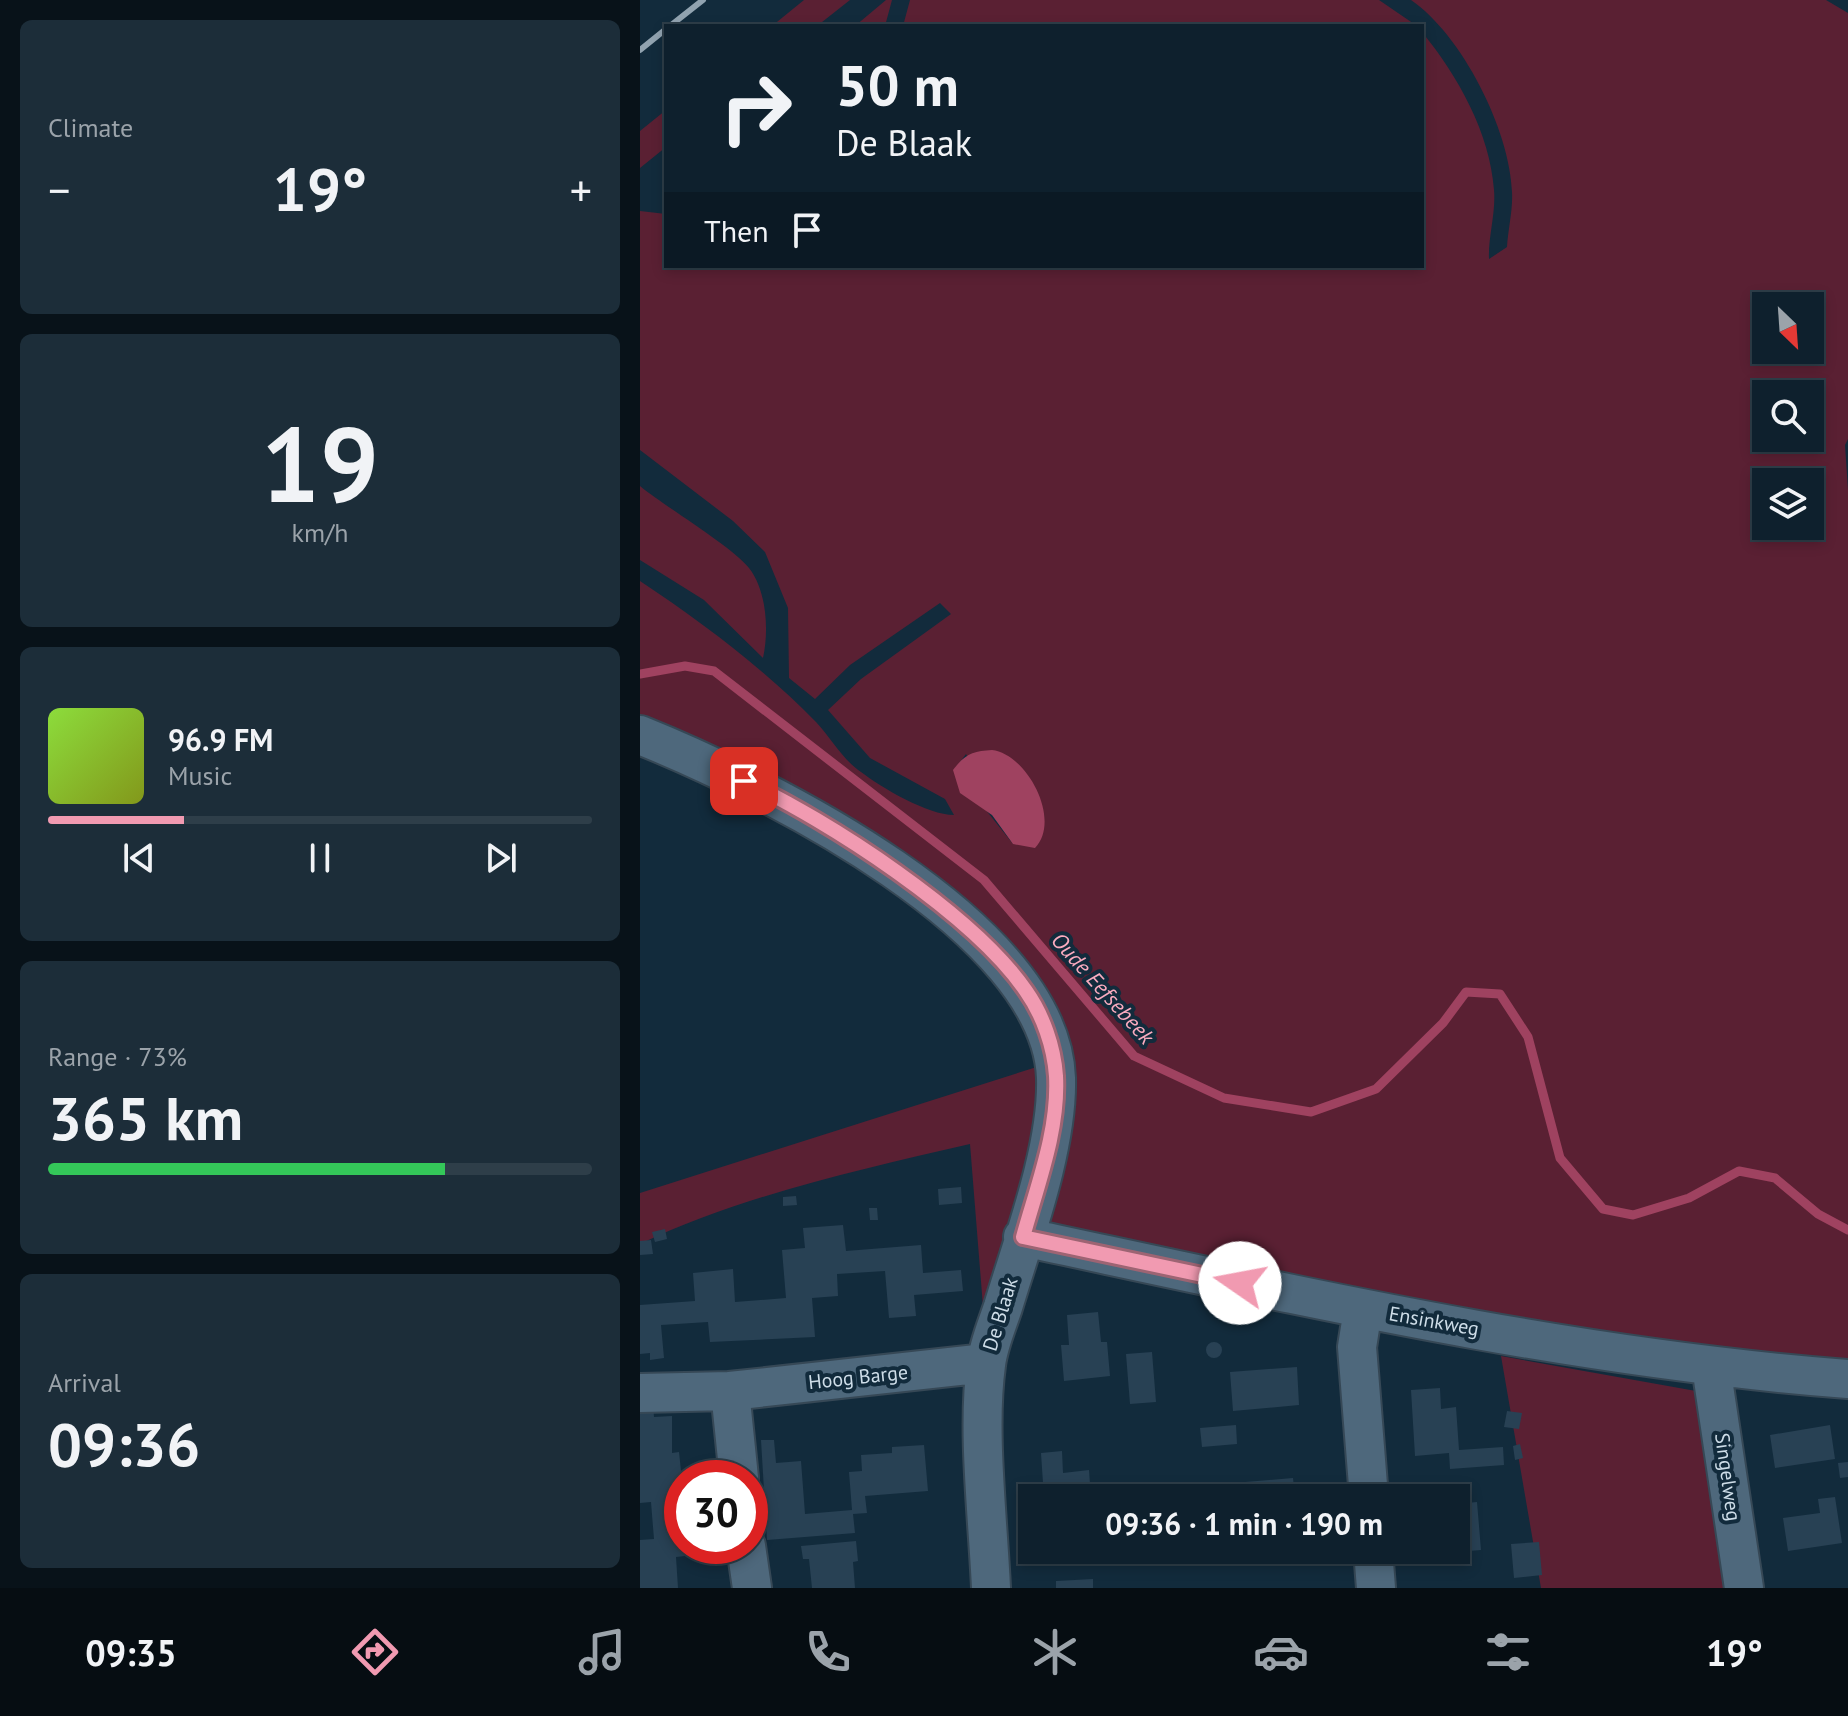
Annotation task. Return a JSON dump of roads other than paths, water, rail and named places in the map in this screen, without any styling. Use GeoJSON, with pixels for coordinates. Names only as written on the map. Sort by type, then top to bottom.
{"type":"FeatureCollection","features":[{"type":"Feature","properties":{"kind":"street","name":"De Blaak"},"geometry":{"type":"LineString","coordinates":[[640,735],[773,794],[827,826],[941,907],[1010,970],[1027,992],[1050,1041],[1056,1074],[1056,1104],[1023,1237],[986,1363],[984,1410],[991,1588]]}},
{"type":"Feature","properties":{"kind":"street","name":"Ensinkweg"},"geometry":{"type":"LineString","coordinates":[[1023,1237],[1363,1309],[1574,1347],[1711,1366],[1848,1379]]}},
{"type":"Feature","properties":{"kind":"street"},"geometry":{"type":"LineString","coordinates":[[1363,1309],[1357,1347],[1368,1484]]}},
{"type":"Feature","properties":{"kind":"street","name":"Hoog Barge"},"geometry":{"type":"LineString","coordinates":[[640,1393],[730,1391],[986,1363]]}},
{"type":"Feature","properties":{"kind":"street","name":"Singelweg"},"geometry":{"type":"LineString","coordinates":[[1711,1366],[1744,1588]]}},
{"type":"Feature","properties":{"kind":"street"},"geometry":{"type":"LineString","coordinates":[[730,1391],[737,1460]]}},
{"type":"Feature","properties":{"kind":"street"},"geometry":{"type":"LineString","coordinates":[[749,1564],[752,1588]]}},
{"type":"Feature","properties":{"kind":"street"},"geometry":{"type":"LineString","coordinates":[[1374,1564],[1376,1588]]}},
{"type":"Feature","properties":{"kind":"waterway","name":"Oude Eefsebeek"},"geometry":{"type":"LineString","coordinates":[[640,674],[685,666],[714,671],[984,880],[1134,1056],[1224,1098],[1311,1112],[1376,1089],[1443,1023],[1466,992],[1500,994],[1528,1037],[1560,1158],[1603,1209],[1633,1215],[1689,1198],[1739,1171],[1775,1178],[1818,1214],[1848,1230]]}},
{"type":"Feature","properties":{"kind":"railway"},"geometry":{"type":"LineString","coordinates":[[673,24],[703,0]]}},
{"type":"Feature","properties":{"kind":"railway"},"geometry":{"type":"LineString","coordinates":[[640,50],[664,31]]}}]}
